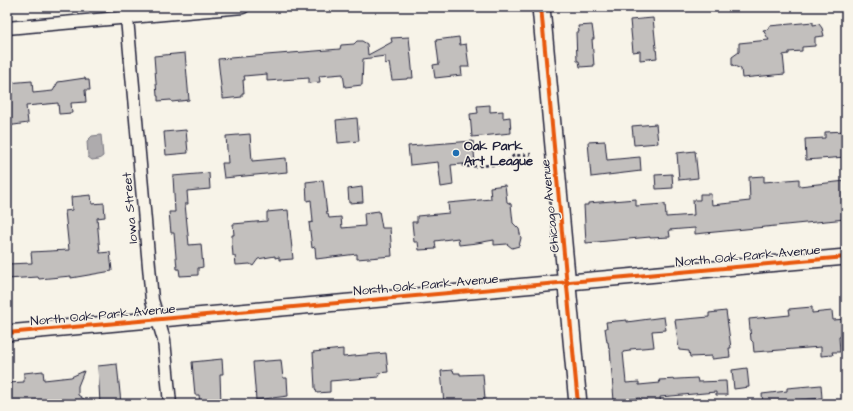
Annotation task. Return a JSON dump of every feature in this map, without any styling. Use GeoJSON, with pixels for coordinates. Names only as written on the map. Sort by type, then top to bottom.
{"type":"FeatureCollection","features":[{"type":"Feature","properties":{"kind":"main road","name":"Chicago Avenue"},"geometry":{"type":"LineString","coordinates":[[541,7],[578,404]]}},
{"type":"Feature","properties":{"kind":"street"},"geometry":{"type":"LineString","coordinates":[[7,28],[127,12],[243,7]]}},
{"type":"Feature","properties":{"kind":"street","name":"Iowa Street"},"geometry":{"type":"LineString","coordinates":[[127,12],[152,300],[164,340],[170,404]]}},
{"type":"Feature","properties":{"kind":"street","name":"North Oak Park Avenue"},"geometry":{"type":"LineString","coordinates":[[7,333],[846,257]]}},
{"type":"Feature","properties":{"kind":"path"},"geometry":{"type":"LineString","coordinates":[[464,164],[464,167],[506,164],[513,156],[531,154]]}},
{"type":"Feature","properties":{"kind":"shaded area"},"geometry":{"type":"Polygon","coordinates":[[[101,135],[103,156],[99,159],[92,160],[88,157],[87,141],[92,136],[101,135]]]}},
{"type":"Feature","properties":{"kind":"building"},"geometry":{"type":"Polygon","coordinates":[[[653,18],[657,58],[640,60],[640,51],[633,52],[630,20],[653,18]]]}},
{"type":"Feature","properties":{"kind":"building"},"geometry":{"type":"Polygon","coordinates":[[[813,22],[813,25],[819,24],[822,28],[824,36],[815,37],[815,46],[802,47],[802,51],[789,52],[789,54],[783,55],[785,74],[742,78],[741,69],[732,65],[732,57],[739,52],[739,43],[769,40],[763,30],[769,29],[769,26],[813,22]]]}},
{"type":"Feature","properties":{"kind":"building"},"geometry":{"type":"Polygon","coordinates":[[[592,25],[594,39],[592,39],[594,66],[580,67],[579,61],[577,61],[576,32],[579,32],[578,26],[592,25]]]}},
{"type":"Feature","properties":{"kind":"building"},"geometry":{"type":"Polygon","coordinates":[[[409,37],[413,78],[392,80],[389,63],[385,64],[385,56],[363,59],[362,85],[345,87],[343,74],[319,76],[320,82],[309,83],[309,78],[267,81],[267,74],[244,76],[244,93],[242,93],[242,97],[223,99],[218,59],[340,49],[341,45],[354,44],[357,41],[362,41],[367,44],[368,55],[392,42],[391,38],[409,37]]]}},
{"type":"Feature","properties":{"kind":"building"},"geometry":{"type":"Polygon","coordinates":[[[459,37],[460,45],[466,44],[469,67],[461,67],[462,75],[435,78],[433,65],[439,64],[436,40],[459,37]]]}},
{"type":"Feature","properties":{"kind":"building"},"geometry":{"type":"Polygon","coordinates":[[[185,53],[189,100],[172,102],[171,100],[158,101],[154,56],[185,53]]]}},
{"type":"Feature","properties":{"kind":"building"},"geometry":{"type":"Polygon","coordinates":[[[85,78],[86,80],[89,80],[90,90],[85,90],[86,102],[71,103],[72,113],[59,114],[58,103],[26,106],[28,123],[7,126],[7,83],[32,81],[33,93],[53,91],[58,82],[85,78]]]}},
{"type":"Feature","properties":{"kind":"building"},"geometry":{"type":"Polygon","coordinates":[[[490,105],[490,112],[503,111],[503,118],[510,117],[511,133],[472,137],[470,114],[478,113],[477,106],[490,105]]]}},
{"type":"Feature","properties":{"kind":"building"},"geometry":{"type":"Polygon","coordinates":[[[357,118],[359,141],[338,143],[336,120],[357,118]]]}},
{"type":"Feature","properties":{"kind":"building"},"geometry":{"type":"Polygon","coordinates":[[[656,124],[658,143],[634,145],[632,126],[656,124]]]}},
{"type":"Feature","properties":{"kind":"building"},"geometry":{"type":"Polygon","coordinates":[[[186,130],[188,153],[166,155],[164,132],[186,130]]]}},
{"type":"Feature","properties":{"kind":"building"},"geometry":{"type":"Polygon","coordinates":[[[846,131],[846,157],[806,160],[805,139],[825,138],[825,132],[846,131]]]}},
{"type":"Feature","properties":{"kind":"building"},"geometry":{"type":"Polygon","coordinates":[[[250,134],[252,161],[286,158],[287,172],[224,178],[222,163],[228,163],[226,136],[250,134]]]}},
{"type":"Feature","properties":{"kind":"building"},"geometry":{"type":"Polygon","coordinates":[[[473,141],[475,163],[451,165],[453,185],[441,187],[438,162],[410,165],[408,146],[473,141]]]}},
{"type":"Feature","properties":{"kind":"building"},"geometry":{"type":"Polygon","coordinates":[[[605,141],[607,160],[640,157],[641,171],[591,177],[588,142],[605,141]]]}},
{"type":"Feature","properties":{"kind":"building"},"geometry":{"type":"Polygon","coordinates":[[[695,151],[698,178],[679,180],[677,153],[695,151]]]}},
{"type":"Feature","properties":{"kind":"building"},"geometry":{"type":"Polygon","coordinates":[[[209,173],[210,189],[187,191],[188,204],[185,204],[189,245],[201,244],[203,267],[198,268],[198,275],[180,276],[179,269],[177,269],[174,233],[171,233],[169,212],[175,212],[173,176],[209,173]]]}},
{"type":"Feature","properties":{"kind":"building"},"geometry":{"type":"Polygon","coordinates":[[[672,174],[673,188],[656,189],[655,175],[672,174]]]}},
{"type":"Feature","properties":{"kind":"building"},"geometry":{"type":"Polygon","coordinates":[[[764,176],[764,182],[799,179],[799,186],[846,181],[846,219],[695,234],[695,228],[669,230],[670,237],[650,237],[586,243],[584,205],[588,205],[588,203],[636,199],[636,206],[665,204],[666,217],[694,215],[693,200],[700,200],[700,194],[711,194],[712,205],[750,201],[749,177],[764,176]]]}},
{"type":"Feature","properties":{"kind":"building"},"geometry":{"type":"Polygon","coordinates":[[[323,180],[327,214],[329,218],[341,217],[342,228],[365,226],[364,213],[379,211],[382,228],[390,228],[392,256],[357,259],[357,254],[316,259],[315,247],[312,248],[309,223],[313,222],[311,200],[307,201],[306,182],[323,180]]]}},
{"type":"Feature","properties":{"kind":"building"},"geometry":{"type":"Polygon","coordinates":[[[505,185],[507,202],[511,204],[513,223],[519,229],[521,238],[519,246],[512,248],[507,244],[494,245],[494,240],[459,245],[458,238],[435,241],[436,249],[419,250],[418,242],[414,242],[412,222],[417,222],[417,216],[449,213],[448,203],[491,199],[490,187],[505,185]]]}},
{"type":"Feature","properties":{"kind":"building"},"geometry":{"type":"Polygon","coordinates":[[[362,187],[363,202],[349,203],[348,189],[362,187]]]}},
{"type":"Feature","properties":{"kind":"building"},"geometry":{"type":"Polygon","coordinates":[[[91,195],[92,204],[104,203],[105,217],[97,218],[100,253],[110,252],[112,271],[71,278],[71,276],[39,279],[38,277],[7,279],[7,264],[32,263],[31,252],[69,250],[65,211],[72,210],[71,197],[91,195]]]}},
{"type":"Feature","properties":{"kind":"building"},"geometry":{"type":"Polygon","coordinates":[[[288,210],[293,259],[279,260],[279,257],[275,258],[275,256],[258,259],[253,266],[250,264],[236,265],[235,256],[233,256],[232,243],[232,235],[234,235],[233,224],[267,221],[267,212],[288,210]]]}},
{"type":"Feature","properties":{"kind":"building"},"geometry":{"type":"Polygon","coordinates":[[[812,307],[812,313],[832,311],[833,320],[846,319],[846,336],[839,337],[840,352],[832,352],[833,355],[821,356],[821,347],[754,352],[749,319],[790,315],[789,309],[812,307]]]}},
{"type":"Feature","properties":{"kind":"building"},"geometry":{"type":"Polygon","coordinates":[[[726,311],[731,348],[729,348],[730,357],[712,359],[712,356],[690,357],[689,351],[679,350],[675,320],[709,317],[709,313],[726,311]]]}},
{"type":"Feature","properties":{"kind":"building"},"geometry":{"type":"Polygon","coordinates":[[[664,317],[666,330],[652,331],[654,347],[630,349],[630,351],[623,352],[626,383],[639,382],[639,385],[660,383],[659,380],[697,378],[698,382],[726,381],[727,395],[716,395],[716,392],[660,397],[661,404],[641,404],[640,398],[614,401],[610,349],[607,342],[605,328],[607,328],[606,322],[627,320],[627,322],[664,317]]]}},
{"type":"Feature","properties":{"kind":"building"},"geometry":{"type":"Polygon","coordinates":[[[343,349],[343,357],[386,353],[388,372],[378,373],[379,377],[330,381],[330,392],[317,393],[315,388],[313,352],[343,349]]]}},
{"type":"Feature","properties":{"kind":"building"},"geometry":{"type":"Polygon","coordinates":[[[222,359],[223,374],[220,374],[221,404],[200,404],[199,395],[195,395],[192,362],[222,359]]]}},
{"type":"Feature","properties":{"kind":"building"},"geometry":{"type":"Polygon","coordinates":[[[281,360],[283,378],[287,378],[288,396],[256,400],[253,362],[281,360]]]}},
{"type":"Feature","properties":{"kind":"building"},"geometry":{"type":"Polygon","coordinates":[[[117,364],[121,403],[100,404],[98,366],[117,364]]]}},
{"type":"Feature","properties":{"kind":"building"},"geometry":{"type":"Polygon","coordinates":[[[747,368],[749,387],[734,389],[732,370],[747,368]]]}},
{"type":"Feature","properties":{"kind":"building"},"geometry":{"type":"Polygon","coordinates":[[[453,370],[454,373],[460,373],[460,375],[483,374],[485,399],[456,402],[456,404],[444,404],[441,371],[453,370]]]}},
{"type":"Feature","properties":{"kind":"building"},"geometry":{"type":"Polygon","coordinates":[[[43,371],[44,380],[71,377],[84,371],[78,386],[78,395],[91,404],[7,404],[7,383],[24,382],[24,373],[43,371]]]}},
{"type":"Feature","properties":{"kind":"building"},"geometry":{"type":"Polygon","coordinates":[[[821,385],[822,398],[800,400],[801,404],[763,404],[762,394],[787,391],[787,388],[821,385]]]}},
{"type":"Feature","properties":{"kind":"cycle path"},"geometry":{"type":"LineString","coordinates":[[541,7],[578,404]]}},
{"type":"Feature","properties":{"kind":"cycle path"},"geometry":{"type":"LineString","coordinates":[[7,333],[846,257]]}},
{"type":"Feature","properties":{"kind":"place","name":"Oak Park Art League"},"geometry":{"type":"Point","coordinates":[456,153]}}]}
